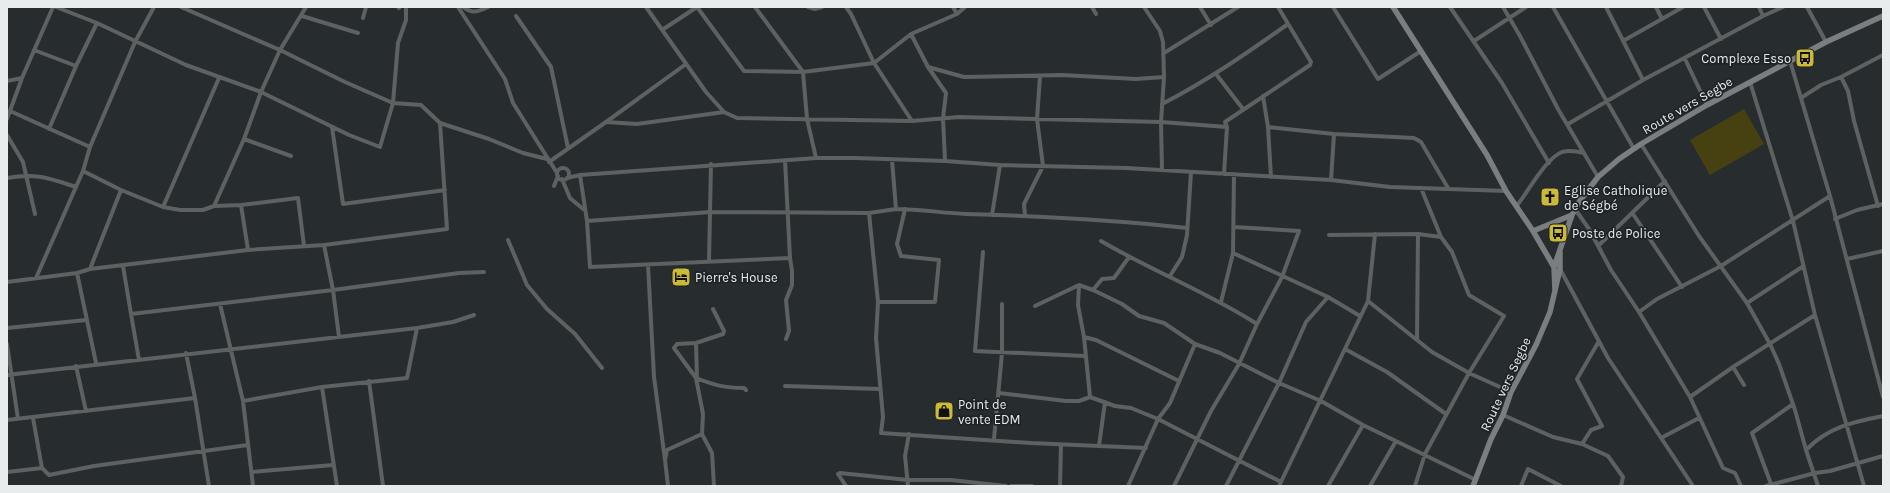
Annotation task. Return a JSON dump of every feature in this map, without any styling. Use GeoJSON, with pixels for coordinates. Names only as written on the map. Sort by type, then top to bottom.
{"type":"FeatureCollection","features":[{"type":"Feature","properties":{"kind":"main road"},"geometry":{"type":"LineString","coordinates":[[1393,7],[1487,155],[1516,207],[1557,268]]}},
{"type":"Feature","properties":{"kind":"main road","name":"Route vers Segbe"},"geometry":{"type":"LineString","coordinates":[[1473,486],[1503,415],[1511,392],[1536,346],[1550,312],[1555,292],[1561,244],[1574,209],[1598,177],[1641,144],[1707,105],[1826,42],[1883,16]]}},
{"type":"Feature","properties":{"kind":"main road"},"geometry":{"type":"LineString","coordinates":[[1533,231],[1572,215]]}},
{"type":"Feature","properties":{"kind":"street"},"geometry":{"type":"LineString","coordinates":[[7,119],[22,78],[54,7],[96,23],[135,42],[219,78],[261,92],[332,127],[380,147],[393,103],[398,44],[406,20],[406,7]]}},
{"type":"Feature","properties":{"kind":"street"},"geometry":{"type":"LineString","coordinates":[[36,278],[76,187],[90,147],[135,42],[154,7]]}},
{"type":"Feature","properties":{"kind":"street"},"geometry":{"type":"LineString","coordinates":[[181,7],[280,50],[345,82],[393,103],[421,105],[440,123],[489,139],[580,175]]}},
{"type":"Feature","properties":{"kind":"street"},"geometry":{"type":"LineString","coordinates":[[214,206],[244,139],[261,92],[280,50],[302,16],[306,7]]}},
{"type":"Feature","properties":{"kind":"street"},"geometry":{"type":"LineString","coordinates":[[363,18],[366,7]]}},
{"type":"Feature","properties":{"kind":"street"},"geometry":{"type":"LineString","coordinates":[[458,7],[505,79],[513,104],[549,162],[562,179],[570,198],[584,210]]}},
{"type":"Feature","properties":{"kind":"street"},"geometry":{"type":"LineString","coordinates":[[463,7],[470,12],[475,12],[488,7]]}},
{"type":"Feature","properties":{"kind":"street"},"geometry":{"type":"LineString","coordinates":[[646,7],[706,92],[724,112],[736,118],[912,121],[959,117],[1161,122],[1227,127]]}},
{"type":"Feature","properties":{"kind":"street"},"geometry":{"type":"LineString","coordinates":[[662,30],[697,7],[744,71],[803,72],[874,63],[911,34],[957,14],[965,7]]}},
{"type":"Feature","properties":{"kind":"street"},"geometry":{"type":"LineString","coordinates":[[755,7],[803,72],[806,119],[816,158]]}},
{"type":"Feature","properties":{"kind":"street"},"geometry":{"type":"LineString","coordinates":[[808,7],[815,9],[822,7]]}},
{"type":"Feature","properties":{"kind":"street"},"geometry":{"type":"LineString","coordinates":[[846,7],[854,19],[874,63],[912,121]]}},
{"type":"Feature","properties":{"kind":"street"},"geometry":{"type":"LineString","coordinates":[[953,7],[957,14]]}},
{"type":"Feature","properties":{"kind":"street"},"geometry":{"type":"LineString","coordinates":[[1092,7],[1096,14]]}},
{"type":"Feature","properties":{"kind":"street"},"geometry":{"type":"LineString","coordinates":[[1144,7],[1160,31],[1163,42],[1164,77],[1161,122],[1162,170]]}},
{"type":"Feature","properties":{"kind":"street"},"geometry":{"type":"LineString","coordinates":[[1200,7],[1211,25]]}},
{"type":"Feature","properties":{"kind":"street"},"geometry":{"type":"LineString","coordinates":[[1164,54],[1238,7]]}},
{"type":"Feature","properties":{"kind":"street"},"geometry":{"type":"LineString","coordinates":[[1224,174],[1227,127],[1225,122],[1310,65],[1311,62],[1278,7]]}},
{"type":"Feature","properties":{"kind":"street"},"geometry":{"type":"LineString","coordinates":[[1333,7],[1378,79],[1421,51]]}},
{"type":"Feature","properties":{"kind":"street"},"geometry":{"type":"LineString","coordinates":[[1450,7],[1502,83],[1549,163]]}},
{"type":"Feature","properties":{"kind":"street"},"geometry":{"type":"LineString","coordinates":[[1503,7],[1558,109],[1598,177]]}},
{"type":"Feature","properties":{"kind":"street"},"geometry":{"type":"LineString","coordinates":[[1474,41],[1526,7]]}},
{"type":"Feature","properties":{"kind":"street"},"geometry":{"type":"LineString","coordinates":[[1553,7],[1634,149]]}},
{"type":"Feature","properties":{"kind":"street"},"geometry":{"type":"LineString","coordinates":[[1606,7],[1643,80]]}},
{"type":"Feature","properties":{"kind":"street"},"geometry":{"type":"LineString","coordinates":[[1656,7],[1662,19]]}},
{"type":"Feature","properties":{"kind":"street"},"geometry":{"type":"LineString","coordinates":[[1623,41],[1683,7]]}},
{"type":"Feature","properties":{"kind":"street"},"geometry":{"type":"LineString","coordinates":[[1704,7],[1721,39]]}},
{"type":"Feature","properties":{"kind":"street"},"geometry":{"type":"LineString","coordinates":[[1759,7],[1763,16]]}},
{"type":"Feature","properties":{"kind":"street"},"geometry":{"type":"LineString","coordinates":[[1568,124],[1643,80],[1685,59],[1763,16],[1783,7]]}},
{"type":"Feature","properties":{"kind":"street"},"geometry":{"type":"LineString","coordinates":[[1807,7],[1826,42]]}},
{"type":"Feature","properties":{"kind":"street"},"geometry":{"type":"LineString","coordinates":[[302,16],[358,32]]}},
{"type":"Feature","properties":{"kind":"street"},"geometry":{"type":"LineString","coordinates":[[516,16],[551,67],[568,148]]}},
{"type":"Feature","properties":{"kind":"street"},"geometry":{"type":"LineString","coordinates":[[49,130],[96,23]]}},
{"type":"Feature","properties":{"kind":"street"},"geometry":{"type":"LineString","coordinates":[[1162,104],[1191,90],[1288,24]]}},
{"type":"Feature","properties":{"kind":"street"},"geometry":{"type":"LineString","coordinates":[[911,34],[928,67],[946,93],[943,118],[945,161]]}},
{"type":"Feature","properties":{"kind":"street"},"geometry":{"type":"LineString","coordinates":[[34,50],[76,66]]}},
{"type":"Feature","properties":{"kind":"street"},"geometry":{"type":"LineString","coordinates":[[1802,98],[1821,85],[1841,77],[1883,55]]}},
{"type":"Feature","properties":{"kind":"street"},"geometry":{"type":"LineString","coordinates":[[1685,59],[1707,105]]}},
{"type":"Feature","properties":{"kind":"street"},"geometry":{"type":"LineString","coordinates":[[1790,61],[1830,196],[1883,397]]}},
{"type":"Feature","properties":{"kind":"street"},"geometry":{"type":"LineString","coordinates":[[549,162],[686,64]]}},
{"type":"Feature","properties":{"kind":"street"},"geometry":{"type":"LineString","coordinates":[[928,67],[964,77],[1040,76],[1136,79],[1164,77]]}},
{"type":"Feature","properties":{"kind":"street"},"geometry":{"type":"LineString","coordinates":[[1216,74],[1243,109]]}},
{"type":"Feature","properties":{"kind":"street"},"geometry":{"type":"LineString","coordinates":[[1025,215],[1024,204],[1043,166],[1040,153],[1037,119],[1040,76]]}},
{"type":"Feature","properties":{"kind":"street"},"geometry":{"type":"LineString","coordinates":[[1841,77],[1848,91],[1854,120],[1878,206]]}},
{"type":"Feature","properties":{"kind":"street"},"geometry":{"type":"LineString","coordinates":[[7,81],[22,78]]}},
{"type":"Feature","properties":{"kind":"street"},"geometry":{"type":"LineString","coordinates":[[163,206],[219,78]]}},
{"type":"Feature","properties":{"kind":"street"},"geometry":{"type":"LineString","coordinates":[[1750,82],[1793,221],[1802,267],[1864,486]]}},
{"type":"Feature","properties":{"kind":"street"},"geometry":{"type":"LineString","coordinates":[[1263,96],[1268,127],[1271,177]]}},
{"type":"Feature","properties":{"kind":"street"},"geometry":{"type":"LineString","coordinates":[[10,111],[49,130],[90,147]]}},
{"type":"Feature","properties":{"kind":"street"},"geometry":{"type":"LineString","coordinates":[[606,122],[637,124],[724,112]]}},
{"type":"Feature","properties":{"kind":"street"},"geometry":{"type":"LineString","coordinates":[[7,282],[77,273],[90,269],[248,250],[324,245],[447,229],[440,123]]}},
{"type":"Feature","properties":{"kind":"street"},"geometry":{"type":"LineString","coordinates":[[332,127],[343,204],[445,190]]}},
{"type":"Feature","properties":{"kind":"street"},"geometry":{"type":"LineString","coordinates":[[1268,127],[1334,134],[1418,140],[1421,142],[1448,188]]}},
{"type":"Feature","properties":{"kind":"street"},"geometry":{"type":"LineString","coordinates":[[1331,180],[1334,134]]}},
{"type":"Feature","properties":{"kind":"street"},"geometry":{"type":"LineString","coordinates":[[7,135],[22,162],[24,175],[35,214]]}},
{"type":"Feature","properties":{"kind":"street"},"geometry":{"type":"LineString","coordinates":[[244,139],[291,156]]}},
{"type":"Feature","properties":{"kind":"street"},"geometry":{"type":"LineString","coordinates":[[1641,144],[1699,236],[1747,303],[1770,344],[1793,404],[1818,486]]}},
{"type":"Feature","properties":{"kind":"street"},"geometry":{"type":"LineString","coordinates":[[1516,207],[1549,163],[1561,153],[1574,150],[1584,152]]}},
{"type":"Feature","properties":{"kind":"street"},"geometry":{"type":"LineString","coordinates":[[562,179],[580,175],[711,164],[816,158],[945,161],[1000,165],[1162,170],[1331,180],[1421,188],[1506,191]]}},
{"type":"Feature","properties":{"kind":"street"},"geometry":{"type":"LineString","coordinates":[[785,160],[787,214],[792,271],[792,285],[786,300],[789,331],[786,338]]}},
{"type":"Feature","properties":{"kind":"street"},"geometry":{"type":"LineString","coordinates":[[892,160],[896,192],[896,209]]}},
{"type":"Feature","properties":{"kind":"street"},"geometry":{"type":"LineString","coordinates":[[709,261],[711,164]]}},
{"type":"Feature","properties":{"kind":"street"},"geometry":{"type":"LineString","coordinates":[[992,215],[1000,165]]}},
{"type":"Feature","properties":{"kind":"street"},"geometry":{"type":"LineString","coordinates":[[554,186],[560,168]]}},
{"type":"Feature","properties":{"kind":"street"},"geometry":{"type":"LineString","coordinates":[[83,170],[121,190],[163,206],[180,210],[203,210],[214,206],[241,205],[298,198],[304,246]]}},
{"type":"Feature","properties":{"kind":"street"},"geometry":{"type":"LineString","coordinates":[[567,178],[568,171]]}},
{"type":"Feature","properties":{"kind":"street"},"geometry":{"type":"LineString","coordinates":[[1170,276],[1182,257],[1188,228],[1191,172]]}},
{"type":"Feature","properties":{"kind":"street"},"geometry":{"type":"LineString","coordinates":[[1221,302],[1233,253],[1234,174]]}},
{"type":"Feature","properties":{"kind":"street"},"geometry":{"type":"LineString","coordinates":[[7,178],[24,175],[41,176],[76,187]]}},
{"type":"Feature","properties":{"kind":"street"},"geometry":{"type":"LineString","coordinates":[[580,175],[590,267],[790,258]]}},
{"type":"Feature","properties":{"kind":"street"},"geometry":{"type":"LineString","coordinates":[[1599,245],[1633,214],[1665,181]]}},
{"type":"Feature","properties":{"kind":"street"},"geometry":{"type":"LineString","coordinates":[[1415,486],[1424,454],[1469,373],[1504,316],[1469,295],[1452,252],[1441,237],[1421,188]]}},
{"type":"Feature","properties":{"kind":"street"},"geometry":{"type":"LineString","coordinates":[[90,269],[121,190]]}},
{"type":"Feature","properties":{"kind":"street"},"geometry":{"type":"LineString","coordinates":[[1639,312],[1657,300],[1721,266],[1830,196]]}},
{"type":"Feature","properties":{"kind":"street"},"geometry":{"type":"LineString","coordinates":[[1835,218],[1857,210],[1883,204]]}},
{"type":"Feature","properties":{"kind":"street"},"geometry":{"type":"LineString","coordinates":[[241,205],[248,250]]}},
{"type":"Feature","properties":{"kind":"street"},"geometry":{"type":"LineString","coordinates":[[878,302],[935,302],[939,260],[901,256],[897,244],[905,209]]}},
{"type":"Feature","properties":{"kind":"street"},"geometry":{"type":"LineString","coordinates":[[586,221],[711,212],[787,214],[869,213],[905,209],[1131,222],[1188,228]]}},
{"type":"Feature","properties":{"kind":"street"},"geometry":{"type":"LineString","coordinates":[[1574,209],[1599,245],[1611,270],[1639,312],[1690,397],[1723,468],[1734,473],[1740,486]]}},
{"type":"Feature","properties":{"kind":"street"},"geometry":{"type":"LineString","coordinates":[[869,213],[878,302],[876,338],[879,388],[883,417],[881,432],[1061,445],[1146,448]]}},
{"type":"Feature","properties":{"kind":"street"},"geometry":{"type":"LineString","coordinates":[[1633,214],[1682,287]]}},
{"type":"Feature","properties":{"kind":"street"},"geometry":{"type":"LineString","coordinates":[[1174,486],[1211,411],[1239,364],[1257,324],[1282,277],[1299,231],[1234,227]]}},
{"type":"Feature","properties":{"kind":"street"},"geometry":{"type":"LineString","coordinates":[[999,393],[1066,401],[1079,401],[1090,397],[1115,406],[1131,408],[1197,438],[1280,484],[1368,301],[1375,234]]}},
{"type":"Feature","properties":{"kind":"street"},"geometry":{"type":"LineString","coordinates":[[1328,235],[1418,234],[1441,237]]}},
{"type":"Feature","properties":{"kind":"street"},"geometry":{"type":"LineString","coordinates":[[1417,339],[1418,234]]}},
{"type":"Feature","properties":{"kind":"street"},"geometry":{"type":"LineString","coordinates":[[508,240],[527,285],[547,309],[575,334],[602,368]]}},
{"type":"Feature","properties":{"kind":"street"},"geometry":{"type":"LineString","coordinates":[[1101,241],[1129,257],[1221,302],[1257,324]]}},
{"type":"Feature","properties":{"kind":"street"},"geometry":{"type":"LineString","coordinates":[[324,245],[333,290],[339,337]]}},
{"type":"Feature","properties":{"kind":"street"},"geometry":{"type":"LineString","coordinates":[[1847,259],[1883,251]]}},
{"type":"Feature","properties":{"kind":"street"},"geometry":{"type":"LineString","coordinates":[[983,252],[975,351],[1085,356]]}},
{"type":"Feature","properties":{"kind":"street"},"geometry":{"type":"LineString","coordinates":[[1233,253],[1328,297],[1360,316]]}},
{"type":"Feature","properties":{"kind":"street"},"geometry":{"type":"LineString","coordinates":[[1094,290],[1102,280],[1114,278],[1129,257]]}},
{"type":"Feature","properties":{"kind":"street"},"geometry":{"type":"LineString","coordinates":[[648,265],[654,377],[668,486]]}},
{"type":"Feature","properties":{"kind":"street"},"geometry":{"type":"LineString","coordinates":[[123,266],[139,360]]}},
{"type":"Feature","properties":{"kind":"street"},"geometry":{"type":"LineString","coordinates":[[1747,303],[1802,267]]}},
{"type":"Feature","properties":{"kind":"street"},"geometry":{"type":"LineString","coordinates":[[1557,268],[1599,341],[1693,486]]}},
{"type":"Feature","properties":{"kind":"street"},"geometry":{"type":"LineString","coordinates":[[131,314],[333,290],[459,273],[484,272]]}},
{"type":"Feature","properties":{"kind":"street"},"geometry":{"type":"LineString","coordinates":[[77,273],[96,363]]}},
{"type":"Feature","properties":{"kind":"street"},"geometry":{"type":"LineString","coordinates":[[1079,285],[1078,305],[1084,337],[1090,397]]}},
{"type":"Feature","properties":{"kind":"street"},"geometry":{"type":"LineString","coordinates":[[1035,306],[1079,285],[1094,290],[1122,304],[1139,316],[1164,323],[1195,344],[1220,353],[1278,383],[1321,401],[1363,425],[1476,480]]}},
{"type":"Feature","properties":{"kind":"street"},"geometry":{"type":"LineString","coordinates":[[1226,486],[1278,383],[1306,322],[1328,297]]}},
{"type":"Feature","properties":{"kind":"street"},"geometry":{"type":"LineString","coordinates":[[1368,301],[1432,352],[1469,373],[1511,392]]}},
{"type":"Feature","properties":{"kind":"street"},"geometry":{"type":"LineString","coordinates":[[220,304],[243,401],[253,486]]}},
{"type":"Feature","properties":{"kind":"street"},"geometry":{"type":"LineString","coordinates":[[994,439],[1002,353],[1002,304]]}},
{"type":"Feature","properties":{"kind":"street"},"geometry":{"type":"LineString","coordinates":[[713,309],[724,331],[723,334],[696,343],[677,344],[674,348],[697,379],[705,383],[725,388],[744,388],[746,390]]}},
{"type":"Feature","properties":{"kind":"street"},"geometry":{"type":"LineString","coordinates":[[9,374],[417,328],[453,322],[474,315]]}},
{"type":"Feature","properties":{"kind":"street"},"geometry":{"type":"LineString","coordinates":[[1690,397],[1733,367],[1815,315]]}},
{"type":"Feature","properties":{"kind":"street"},"geometry":{"type":"LineString","coordinates":[[7,328],[86,320]]}},
{"type":"Feature","properties":{"kind":"street"},"geometry":{"type":"LineString","coordinates":[[243,401],[322,387],[407,378],[417,328]]}},
{"type":"Feature","properties":{"kind":"street"},"geometry":{"type":"LineString","coordinates":[[1084,337],[1096,340],[1178,381]]}},
{"type":"Feature","properties":{"kind":"street"},"geometry":{"type":"LineString","coordinates":[[1582,444],[1591,430],[1602,426],[1577,379],[1599,341]]}},
{"type":"Feature","properties":{"kind":"street"},"geometry":{"type":"LineString","coordinates":[[696,343],[697,379],[703,414],[702,434],[712,453],[714,486]]}},
{"type":"Feature","properties":{"kind":"street"},"geometry":{"type":"LineString","coordinates":[[7,344],[9,374],[18,419]]}},
{"type":"Feature","properties":{"kind":"street"},"geometry":{"type":"LineString","coordinates":[[1128,486],[1158,419],[1170,403],[1178,381],[1195,344]]}},
{"type":"Feature","properties":{"kind":"street"},"geometry":{"type":"LineString","coordinates":[[1345,349],[1387,372],[1446,414]]}},
{"type":"Feature","properties":{"kind":"street"},"geometry":{"type":"LineString","coordinates":[[186,353],[195,398],[209,486]]}},
{"type":"Feature","properties":{"kind":"street"},"geometry":{"type":"LineString","coordinates":[[76,366],[86,411]]}},
{"type":"Feature","properties":{"kind":"street"},"geometry":{"type":"LineString","coordinates":[[1733,367],[1744,385]]}},
{"type":"Feature","properties":{"kind":"street"},"geometry":{"type":"LineString","coordinates":[[369,381],[383,486]]}},
{"type":"Feature","properties":{"kind":"street"},"geometry":{"type":"LineString","coordinates":[[785,386],[879,388]]}},
{"type":"Feature","properties":{"kind":"street"},"geometry":{"type":"LineString","coordinates":[[322,387],[337,486]]}},
{"type":"Feature","properties":{"kind":"street"},"geometry":{"type":"LineString","coordinates":[[7,420],[195,398]]}},
{"type":"Feature","properties":{"kind":"street"},"geometry":{"type":"LineString","coordinates":[[1100,446],[1105,402]]}},
{"type":"Feature","properties":{"kind":"street"},"geometry":{"type":"LineString","coordinates":[[1771,484],[1752,433],[1793,404]]}},
{"type":"Feature","properties":{"kind":"street"},"geometry":{"type":"LineString","coordinates":[[1503,415],[1553,436],[1582,444],[1608,456],[1623,477],[1620,486]]}},
{"type":"Feature","properties":{"kind":"street"},"geometry":{"type":"LineString","coordinates":[[1806,450],[1823,435],[1846,424],[1883,416]]}},
{"type":"Feature","properties":{"kind":"street"},"geometry":{"type":"LineString","coordinates":[[33,418],[42,468],[49,475],[94,466],[248,445]]}},
{"type":"Feature","properties":{"kind":"street"},"geometry":{"type":"LineString","coordinates":[[1661,438],[1699,418]]}},
{"type":"Feature","properties":{"kind":"street"},"geometry":{"type":"LineString","coordinates":[[1328,486],[1363,425]]}},
{"type":"Feature","properties":{"kind":"street"},"geometry":{"type":"LineString","coordinates":[[665,460],[667,450],[702,434]]}},
{"type":"Feature","properties":{"kind":"street"},"geometry":{"type":"LineString","coordinates":[[908,486],[905,456],[909,434]]}},
{"type":"Feature","properties":{"kind":"street"},"geometry":{"type":"LineString","coordinates":[[1370,486],[1396,441]]}},
{"type":"Feature","properties":{"kind":"street"},"geometry":{"type":"LineString","coordinates":[[1060,486],[1061,445]]}},
{"type":"Feature","properties":{"kind":"street"},"geometry":{"type":"LineString","coordinates":[[1766,486],[1815,473],[1830,471],[1883,456]]}},
{"type":"Feature","properties":{"kind":"street"},"geometry":{"type":"LineString","coordinates":[[252,472],[333,465]]}},
{"type":"Feature","properties":{"kind":"street"},"geometry":{"type":"LineString","coordinates":[[7,472],[42,468]]}},
{"type":"Feature","properties":{"kind":"street"},"geometry":{"type":"LineString","coordinates":[[1521,486],[1528,469],[1562,486]]}},
{"type":"Feature","properties":{"kind":"street"},"geometry":{"type":"LineString","coordinates":[[846,486],[838,474],[908,480],[951,480],[1006,486]]}},
{"type":"Feature","properties":{"kind":"street"},"geometry":{"type":"LineString","coordinates":[[1011,486],[1032,486]]}},
{"type":"Feature","properties":{"kind":"shaded area"},"geometry":{"type":"Polygon","coordinates":[[[1744,109],[1764,144],[1710,175],[1690,140],[1744,109]]]}},
{"type":"Feature","properties":{"kind":"place","name":"Complexe Esso"},"geometry":{"type":"Point","coordinates":[1805,58]}},
{"type":"Feature","properties":{"kind":"place","name":"Eglise Catholique de Ségbé"},"geometry":{"type":"Point","coordinates":[1550,197]}},
{"type":"Feature","properties":{"kind":"place","name":"Poste de Police"},"geometry":{"type":"Point","coordinates":[1558,233]}},
{"type":"Feature","properties":{"kind":"place","name":"Pierre's House"},"geometry":{"type":"Point","coordinates":[681,277]}},
{"type":"Feature","properties":{"kind":"place","name":"Point de vente EDM"},"geometry":{"type":"Point","coordinates":[944,411]}}]}
